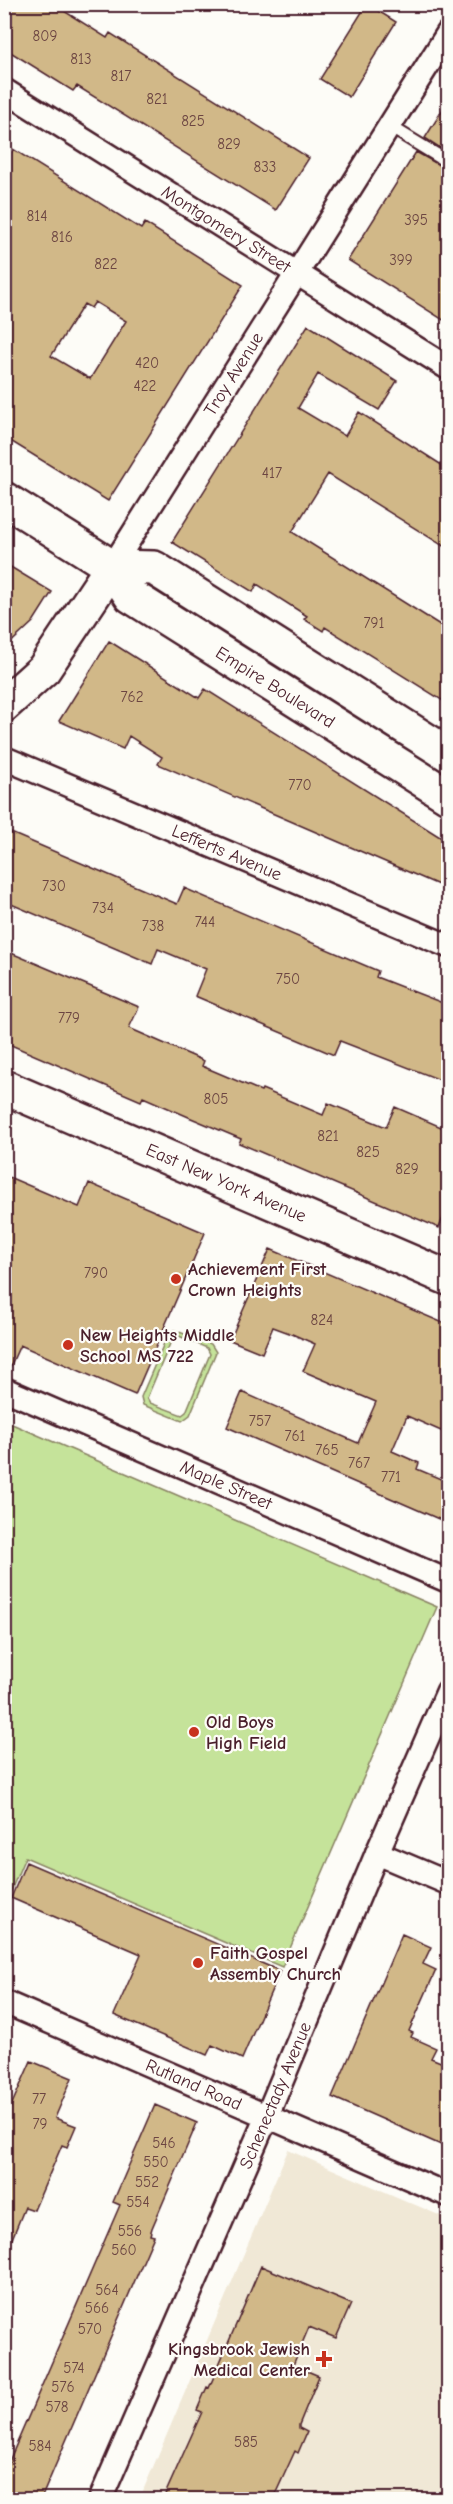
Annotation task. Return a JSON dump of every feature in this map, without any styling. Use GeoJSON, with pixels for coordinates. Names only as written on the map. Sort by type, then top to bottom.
{"type":"FeatureCollection","features":[{"type":"Feature","properties":{"kind":"main road","name":"Empire Boulevard"},"geometry":{"type":"LineString","coordinates":[[4,499],[112,567],[131,596],[448,796]]}},
{"type":"Feature","properties":{"kind":"main road","name":"Empire Boulevard"},"geometry":{"type":"LineString","coordinates":[[112,567],[154,568],[448,754]]}},
{"type":"Feature","properties":{"kind":"main road","name":"Troy Avenue"},"geometry":{"type":"LineString","coordinates":[[4,705],[44,669],[112,567]]}},
{"type":"Feature","properties":{"kind":"main road","name":"East New York Avenue"},"geometry":{"type":"LineString","coordinates":[[4,1087],[448,1278]]}},
{"type":"Feature","properties":{"kind":"street","name":"Troy Avenue"},"geometry":{"type":"LineString","coordinates":[[112,567],[448,33]]}},
{"type":"Feature","properties":{"kind":"street","name":"Montgomery Street"},"geometry":{"type":"LineString","coordinates":[[4,90],[448,368]]}},
{"type":"Feature","properties":{"kind":"street","name":"Lefferts Avenue"},"geometry":{"type":"LineString","coordinates":[[4,758],[448,946]]}},
{"type":"Feature","properties":{"kind":"street","name":"Maple Street"},"geometry":{"type":"LineString","coordinates":[[4,1389],[448,1581]]}},
{"type":"Feature","properties":{"kind":"street","name":"Schenectady Avenue"},"geometry":{"type":"LineString","coordinates":[[100,2499],[267,2116],[377,1853],[448,1691]]}},
{"type":"Feature","properties":{"kind":"street"},"geometry":{"type":"LineString","coordinates":[[377,1853],[448,1883]]}},
{"type":"Feature","properties":{"kind":"street","name":"Rutland Road"},"geometry":{"type":"LineString","coordinates":[[4,2002],[448,2194]]}},
{"type":"Feature","properties":{"kind":"lane"},"geometry":{"type":"LineString","coordinates":[[389,126],[448,162]]}},
{"type":"Feature","properties":{"kind":"shaded area","name":"Kingsbrook Jewish Medical Center"},"geometry":{"type":"Polygon","coordinates":[[[288,2150],[448,2219],[448,2499],[139,2500],[288,2150]]]}},
{"type":"Feature","properties":{"kind":"green space"},"geometry":{"type":"Polygon","coordinates":[[[174,1330],[211,1344],[216,1352],[190,1415],[182,1421],[143,1405],[141,1397],[168,1334],[174,1330]],[[179,1336],[172,1339],[147,1398],[150,1403],[182,1415],[186,1412],[210,1354],[207,1348],[179,1336]]]}},
{"type":"Feature","properties":{"kind":"green space","name":"Old Boys High Field"},"geometry":{"type":"Polygon","coordinates":[[[5,1421],[437,1607],[282,1967],[25,1857],[5,1905],[5,1421]]]}},
{"type":"Feature","properties":{"kind":"building"},"geometry":{"type":"Polygon","coordinates":[[[4,4],[53,4],[107,38],[110,33],[309,158],[276,210],[77,86],[73,91],[4,48],[4,4]]]}},
{"type":"Feature","properties":{"kind":"building"},"geometry":{"type":"Polygon","coordinates":[[[367,4],[396,22],[349,97],[320,79],[367,4]]]}},
{"type":"Feature","properties":{"kind":"building"},"geometry":{"type":"Polygon","coordinates":[[[448,101],[448,153],[425,138],[448,101]]]}},
{"type":"Feature","properties":{"kind":"building"},"geometry":{"type":"Polygon","coordinates":[[[4,149],[11,153],[13,149],[141,229],[145,223],[243,285],[108,501],[4,437],[4,149]],[[95,302],[91,308],[84,304],[51,356],[90,379],[126,321],[95,302]]]}},
{"type":"Feature","properties":{"kind":"building"},"geometry":{"type":"Polygon","coordinates":[[[416,152],[448,170],[448,323],[348,260],[416,152]]]}},
{"type":"Feature","properties":{"kind":"building"},"geometry":{"type":"Polygon","coordinates":[[[308,325],[397,381],[379,410],[318,374],[298,408],[345,436],[359,412],[448,469],[448,549],[328,474],[292,532],[448,630],[448,704],[325,627],[323,631],[304,619],[307,616],[257,584],[253,592],[172,542],[308,325]]]}},
{"type":"Feature","properties":{"kind":"building"},"geometry":{"type":"Polygon","coordinates":[[[4,563],[52,592],[33,622],[4,649],[4,563]]]}},
{"type":"Feature","properties":{"kind":"building"},"geometry":{"type":"Polygon","coordinates":[[[109,641],[199,698],[205,689],[448,842],[448,889],[158,764],[162,757],[129,736],[123,749],[59,721],[109,641]]]}},
{"type":"Feature","properties":{"kind":"building"},"geometry":{"type":"Polygon","coordinates":[[[4,830],[177,904],[184,888],[378,971],[376,977],[448,1005],[448,1083],[340,1041],[334,1055],[195,996],[206,969],[158,949],[152,964],[4,901],[4,830]]]}},
{"type":"Feature","properties":{"kind":"building"},"geometry":{"type":"Polygon","coordinates":[[[4,950],[139,1007],[129,1028],[204,1061],[202,1066],[261,1091],[262,1089],[323,1115],[328,1103],[386,1127],[395,1107],[448,1130],[448,1205],[439,1228],[239,1143],[241,1139],[143,1097],[141,1101],[4,1042],[4,950]]]}},
{"type":"Feature","properties":{"kind":"building"},"geometry":{"type":"Polygon","coordinates":[[[4,1175],[79,1207],[89,1183],[205,1233],[135,1395],[20,1345],[4,1376],[4,1175]]]}},
{"type":"Feature","properties":{"kind":"building"},"geometry":{"type":"Polygon","coordinates":[[[270,1249],[448,1325],[448,1434],[407,1416],[392,1451],[419,1463],[417,1469],[448,1482],[448,1523],[227,1427],[242,1392],[358,1443],[376,1402],[303,1371],[315,1344],[292,1334],[273,1327],[262,1353],[230,1340],[270,1249]]]}},
{"type":"Feature","properties":{"kind":"building","name":"Faith Gospel Assembly Church"},"geometry":{"type":"Polygon","coordinates":[[[26,1862],[280,1971],[242,2059],[212,2045],[207,2055],[114,2015],[141,1954],[11,1898],[26,1862]]]}},
{"type":"Feature","properties":{"kind":"building"},"geometry":{"type":"Polygon","coordinates":[[[402,1934],[431,1947],[423,1964],[436,1970],[409,2031],[413,2033],[411,2037],[436,2048],[431,2058],[448,2065],[448,2148],[332,2097],[402,1934]]]}},
{"type":"Feature","properties":{"kind":"building"},"geometry":{"type":"Polygon","coordinates":[[[31,2061],[72,2078],[55,2118],[76,2126],[67,2147],[62,2145],[34,2210],[25,2207],[5,2256],[4,2122],[31,2061]]]}},
{"type":"Feature","properties":{"kind":"building"},"geometry":{"type":"Polygon","coordinates":[[[155,2105],[197,2123],[152,2228],[150,2235],[154,2236],[41,2499],[4,2499],[4,2473],[120,2205],[113,2202],[155,2105]]]}},
{"type":"Feature","properties":{"kind":"building"},"geometry":{"type":"Polygon","coordinates":[[[261,2266],[351,2304],[336,2338],[309,2327],[293,2365],[319,2376],[299,2425],[299,2428],[307,2432],[298,2453],[295,2451],[273,2499],[163,2499],[202,2412],[197,2410],[207,2387],[209,2388],[261,2266]]]}},
{"type":"Feature","properties":{"kind":"place","name":"Achievement First Crown Heights"},"geometry":{"type":"Point","coordinates":[176,1279]}},
{"type":"Feature","properties":{"kind":"place","name":"New Heights Middle School MS 722"},"geometry":{"type":"Point","coordinates":[68,1345]}},
{"type":"Feature","properties":{"kind":"place","name":"Old Boys High Field"},"geometry":{"type":"Point","coordinates":[194,1732]}},
{"type":"Feature","properties":{"kind":"place","name":"Faith Gospel Assembly Church"},"geometry":{"type":"Point","coordinates":[198,1963]}},
{"type":"Feature","properties":{"kind":"place","name":"Kingsbrook Jewish Medical Center"},"geometry":{"type":"Point","coordinates":[324,2359]}}]}
